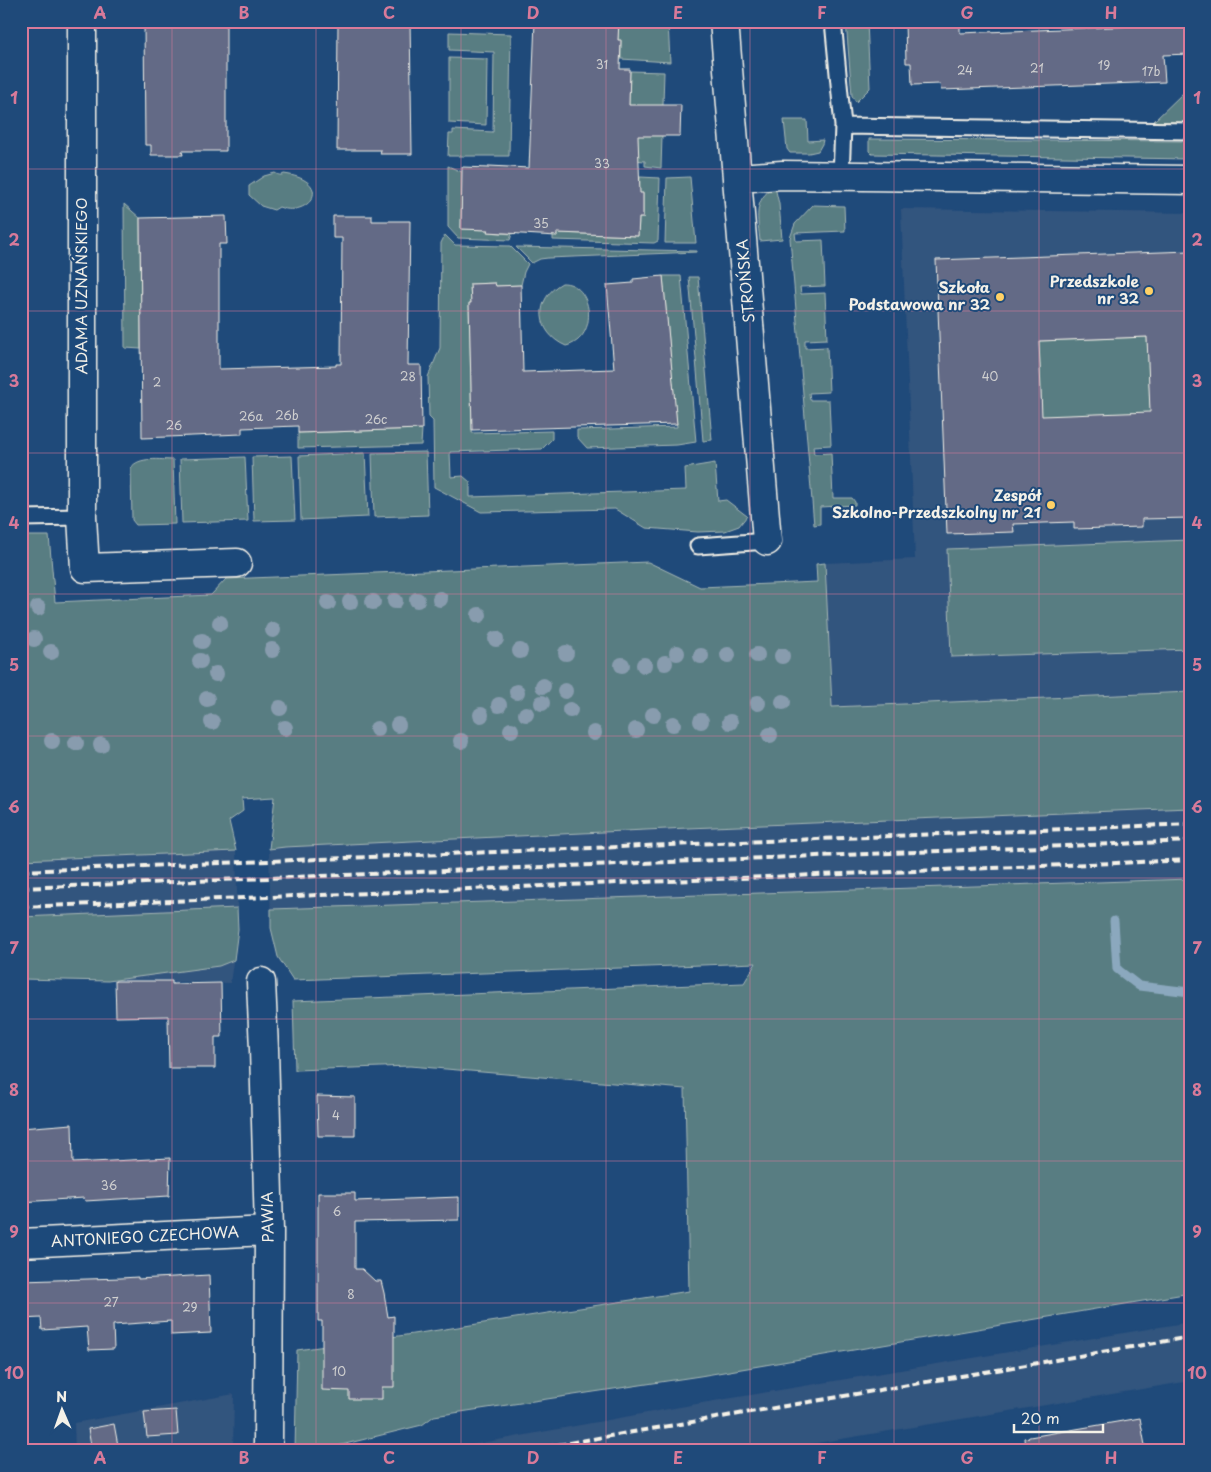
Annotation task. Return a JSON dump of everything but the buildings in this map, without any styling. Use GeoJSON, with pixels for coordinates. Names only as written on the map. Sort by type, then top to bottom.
{"type":"FeatureCollection","features":[{"type":"Feature","properties":{"kind":"street","name":"ADAMA UZNAŃSKIEGO"},"geometry":{"type":"LineString","coordinates":[[82,21],[82,516],[85,568],[237,563]]}},
{"type":"Feature","properties":{"kind":"street","name":"STROŃSKA"},"geometry":{"type":"LineString","coordinates":[[724,21],[768,541]]}},
{"type":"Feature","properties":{"kind":"street"},"geometry":{"type":"LineString","coordinates":[[737,178],[782,175],[1190,180]]}},
{"type":"Feature","properties":{"kind":"street","name":"PAWIA"},"geometry":{"type":"LineString","coordinates":[[261,982],[269,1231],[268,1451]]}},
{"type":"Feature","properties":{"kind":"street","name":"ANTONIEGO CZECHOWA"},"geometry":{"type":"LineString","coordinates":[[21,1243],[269,1231]]}},
{"type":"Feature","properties":{"kind":"lane"},"geometry":{"type":"LineString","coordinates":[[833,21],[842,126],[840,176]]}},
{"type":"Feature","properties":{"kind":"lane"},"geometry":{"type":"LineString","coordinates":[[842,126],[1190,131]]}},
{"type":"Feature","properties":{"kind":"lane"},"geometry":{"type":"LineString","coordinates":[[21,518],[82,516]]}},
{"type":"Feature","properties":{"kind":"lane"},"geometry":{"type":"LineString","coordinates":[[698,546],[768,541]]}},
{"type":"Feature","properties":{"kind":"shaded area","name":"Zespół Szkolno-Przedszkolny nr 21"},"geometry":{"type":"Polygon","coordinates":[[[901,209],[1190,213],[1190,692],[832,707],[825,563],[915,559],[901,209]]]}},
{"type":"Feature","properties":{"kind":"shaded area"},"geometry":{"type":"Polygon","coordinates":[[[1190,755],[1190,946],[293,980],[278,957],[271,928],[269,849],[276,797],[1190,755]]]}},
{"type":"Feature","properties":{"kind":"shaded area"},"geometry":{"type":"Polygon","coordinates":[[[243,811],[229,821],[236,851],[238,929],[230,983],[21,979],[21,817],[243,811]]]}},
{"type":"Feature","properties":{"kind":"shaded area"},"geometry":{"type":"Polygon","coordinates":[[[1190,1322],[1190,1381],[769,1451],[437,1451],[702,1403],[1190,1322]]]}},
{"type":"Feature","properties":{"kind":"shaded area"},"geometry":{"type":"Polygon","coordinates":[[[234,1394],[233,1451],[75,1451],[74,1423],[234,1394]]]}},
{"type":"Feature","properties":{"kind":"green space"},"geometry":{"type":"Polygon","coordinates":[[[619,21],[668,21],[670,62],[621,59],[621,41],[618,40],[619,21]]]}},
{"type":"Feature","properties":{"kind":"green space"},"geometry":{"type":"Polygon","coordinates":[[[846,21],[867,21],[870,88],[856,102],[852,96],[846,21]]]}},
{"type":"Feature","properties":{"kind":"green space"},"geometry":{"type":"Polygon","coordinates":[[[449,32],[511,34],[509,156],[448,156],[449,134],[453,134],[453,130],[493,132],[494,52],[449,50],[449,32]]]}},
{"type":"Feature","properties":{"kind":"green space"},"geometry":{"type":"Polygon","coordinates":[[[449,58],[487,59],[486,125],[449,123],[449,58]]]}},
{"type":"Feature","properties":{"kind":"green space"},"geometry":{"type":"Polygon","coordinates":[[[630,71],[664,72],[661,168],[645,166],[645,161],[632,160],[627,156],[630,71]]]}},
{"type":"Feature","properties":{"kind":"green space"},"geometry":{"type":"Polygon","coordinates":[[[1183,93],[1190,93],[1190,122],[1153,122],[1183,93]]]}},
{"type":"Feature","properties":{"kind":"green space"},"geometry":{"type":"Polygon","coordinates":[[[784,120],[807,120],[808,141],[823,140],[818,151],[790,153],[787,149],[784,120]]]}},
{"type":"Feature","properties":{"kind":"green space"},"geometry":{"type":"Polygon","coordinates":[[[869,139],[1190,141],[1190,159],[872,154],[869,151],[869,139]]]}},
{"type":"Feature","properties":{"kind":"green space"},"geometry":{"type":"Polygon","coordinates":[[[448,166],[462,172],[461,229],[488,230],[488,232],[512,234],[510,240],[458,238],[448,227],[448,166]]]}},
{"type":"Feature","properties":{"kind":"green space"},"geometry":{"type":"Polygon","coordinates":[[[275,173],[300,178],[309,184],[313,191],[312,198],[300,208],[279,207],[274,210],[261,206],[249,195],[249,186],[264,176],[275,173]]]}},
{"type":"Feature","properties":{"kind":"green space"},"geometry":{"type":"Polygon","coordinates":[[[640,177],[660,178],[658,241],[654,243],[553,240],[553,236],[557,233],[638,236],[639,218],[643,218],[643,194],[639,193],[640,177]]]}},
{"type":"Feature","properties":{"kind":"green space"},"geometry":{"type":"Polygon","coordinates":[[[690,177],[696,243],[665,243],[667,178],[690,177]]]}},
{"type":"Feature","properties":{"kind":"green space"},"geometry":{"type":"Polygon","coordinates":[[[775,187],[779,204],[782,239],[760,241],[758,211],[763,198],[775,187]]]}},
{"type":"Feature","properties":{"kind":"green space"},"geometry":{"type":"Polygon","coordinates":[[[124,204],[140,218],[141,349],[125,348],[124,204]]]}},
{"type":"Feature","properties":{"kind":"green space"},"geometry":{"type":"Polygon","coordinates":[[[813,205],[844,206],[845,231],[795,233],[796,241],[823,240],[825,286],[800,287],[801,294],[825,293],[827,339],[805,340],[805,348],[827,347],[829,392],[809,393],[810,400],[829,400],[831,445],[813,446],[814,454],[831,453],[833,498],[852,498],[855,502],[855,505],[820,507],[820,524],[814,525],[790,238],[795,224],[813,205]]]}},
{"type":"Feature","properties":{"kind":"green space"},"geometry":{"type":"Polygon","coordinates":[[[445,235],[455,245],[510,246],[528,264],[521,285],[495,286],[495,283],[470,284],[472,433],[552,431],[552,439],[542,449],[450,452],[451,477],[463,476],[470,482],[470,497],[686,490],[685,468],[715,463],[718,501],[726,500],[747,516],[739,526],[725,531],[698,532],[646,528],[615,509],[481,512],[434,487],[433,421],[429,417],[428,377],[440,348],[441,243],[445,235]]]}},
{"type":"Feature","properties":{"kind":"green space"},"geometry":{"type":"Polygon","coordinates":[[[516,247],[697,252],[548,258],[532,263],[516,247]]]}},
{"type":"Feature","properties":{"kind":"green space"},"geometry":{"type":"Polygon","coordinates":[[[663,276],[681,276],[696,442],[677,445],[587,448],[577,437],[577,430],[677,427],[663,276]]]}},
{"type":"Feature","properties":{"kind":"green space"},"geometry":{"type":"Polygon","coordinates":[[[689,277],[698,277],[712,440],[703,441],[689,277]]]}},
{"type":"Feature","properties":{"kind":"green space"},"geometry":{"type":"Polygon","coordinates":[[[562,283],[572,285],[580,291],[586,300],[588,311],[588,322],[584,333],[577,341],[566,346],[549,333],[544,325],[542,316],[546,298],[562,283]]]}},
{"type":"Feature","properties":{"kind":"green space"},"geometry":{"type":"Polygon","coordinates":[[[1147,337],[1151,423],[1042,433],[1039,341],[1147,337]]]}},
{"type":"Feature","properties":{"kind":"green space"},"geometry":{"type":"Polygon","coordinates":[[[422,429],[421,445],[298,448],[298,433],[422,429]]]}},
{"type":"Feature","properties":{"kind":"green space"},"geometry":{"type":"Polygon","coordinates":[[[426,452],[428,515],[374,517],[372,453],[426,452]]]}},
{"type":"Feature","properties":{"kind":"green space"},"geometry":{"type":"Polygon","coordinates":[[[365,453],[368,517],[301,520],[299,456],[365,453]]]}},
{"type":"Feature","properties":{"kind":"green space"},"geometry":{"type":"Polygon","coordinates":[[[292,456],[295,520],[254,521],[252,457],[292,456]]]}},
{"type":"Feature","properties":{"kind":"green space"},"geometry":{"type":"Polygon","coordinates":[[[245,457],[248,521],[182,523],[180,459],[245,457]]]}},
{"type":"Feature","properties":{"kind":"green space"},"geometry":{"type":"Polygon","coordinates":[[[144,460],[173,460],[175,524],[136,525],[132,520],[131,468],[134,464],[144,460]]]}},
{"type":"Feature","properties":{"kind":"green space"},"geometry":{"type":"Polygon","coordinates":[[[21,536],[49,536],[55,602],[211,595],[226,579],[648,562],[700,587],[817,582],[816,564],[825,563],[832,707],[1190,692],[1190,808],[688,828],[269,849],[275,797],[242,799],[243,811],[229,821],[236,851],[21,860],[21,536]]]}},
{"type":"Feature","properties":{"kind":"green space"},"geometry":{"type":"Polygon","coordinates":[[[1190,540],[1190,649],[951,657],[947,549],[1190,540]]]}},
{"type":"Feature","properties":{"kind":"green space"},"geometry":{"type":"Polygon","coordinates":[[[1190,879],[1190,1293],[700,1376],[434,1416],[422,1425],[317,1451],[295,1451],[297,1350],[689,1291],[685,1089],[410,1066],[295,1070],[293,1001],[744,983],[756,963],[293,980],[278,957],[271,928],[271,909],[1190,879]]]}},
{"type":"Feature","properties":{"kind":"green space"},"geometry":{"type":"Polygon","coordinates":[[[237,908],[238,929],[234,960],[219,966],[108,981],[21,979],[21,917],[237,908]]]}},
{"type":"Feature","properties":{"kind":"waterway"},"geometry":{"type":"LineString","coordinates":[[1114,921],[1117,969],[1139,986],[1190,992]]}},
{"type":"Feature","properties":{"kind":"railway"},"geometry":{"type":"LineString","coordinates":[[21,871],[1190,824]]}},
{"type":"Feature","properties":{"kind":"railway"},"geometry":{"type":"LineString","coordinates":[[21,888],[1190,841]]}},
{"type":"Feature","properties":{"kind":"railway"},"geometry":{"type":"LineString","coordinates":[[21,907],[1190,860]]}},
{"type":"Feature","properties":{"kind":"railway"},"geometry":{"type":"LineString","coordinates":[[522,1451],[1190,1337]]}},
{"type":"Feature","properties":{"kind":"place","name":"Przedszkole nr 32"},"geometry":{"type":"Point","coordinates":[1149,291]}},
{"type":"Feature","properties":{"kind":"place","name":"Szkoła Podstawowa nr 32"},"geometry":{"type":"Point","coordinates":[1000,297]}},
{"type":"Feature","properties":{"kind":"place","name":"Zespół Szkolno-Przedszkolny nr 21"},"geometry":{"type":"Point","coordinates":[1051,505]}}]}
